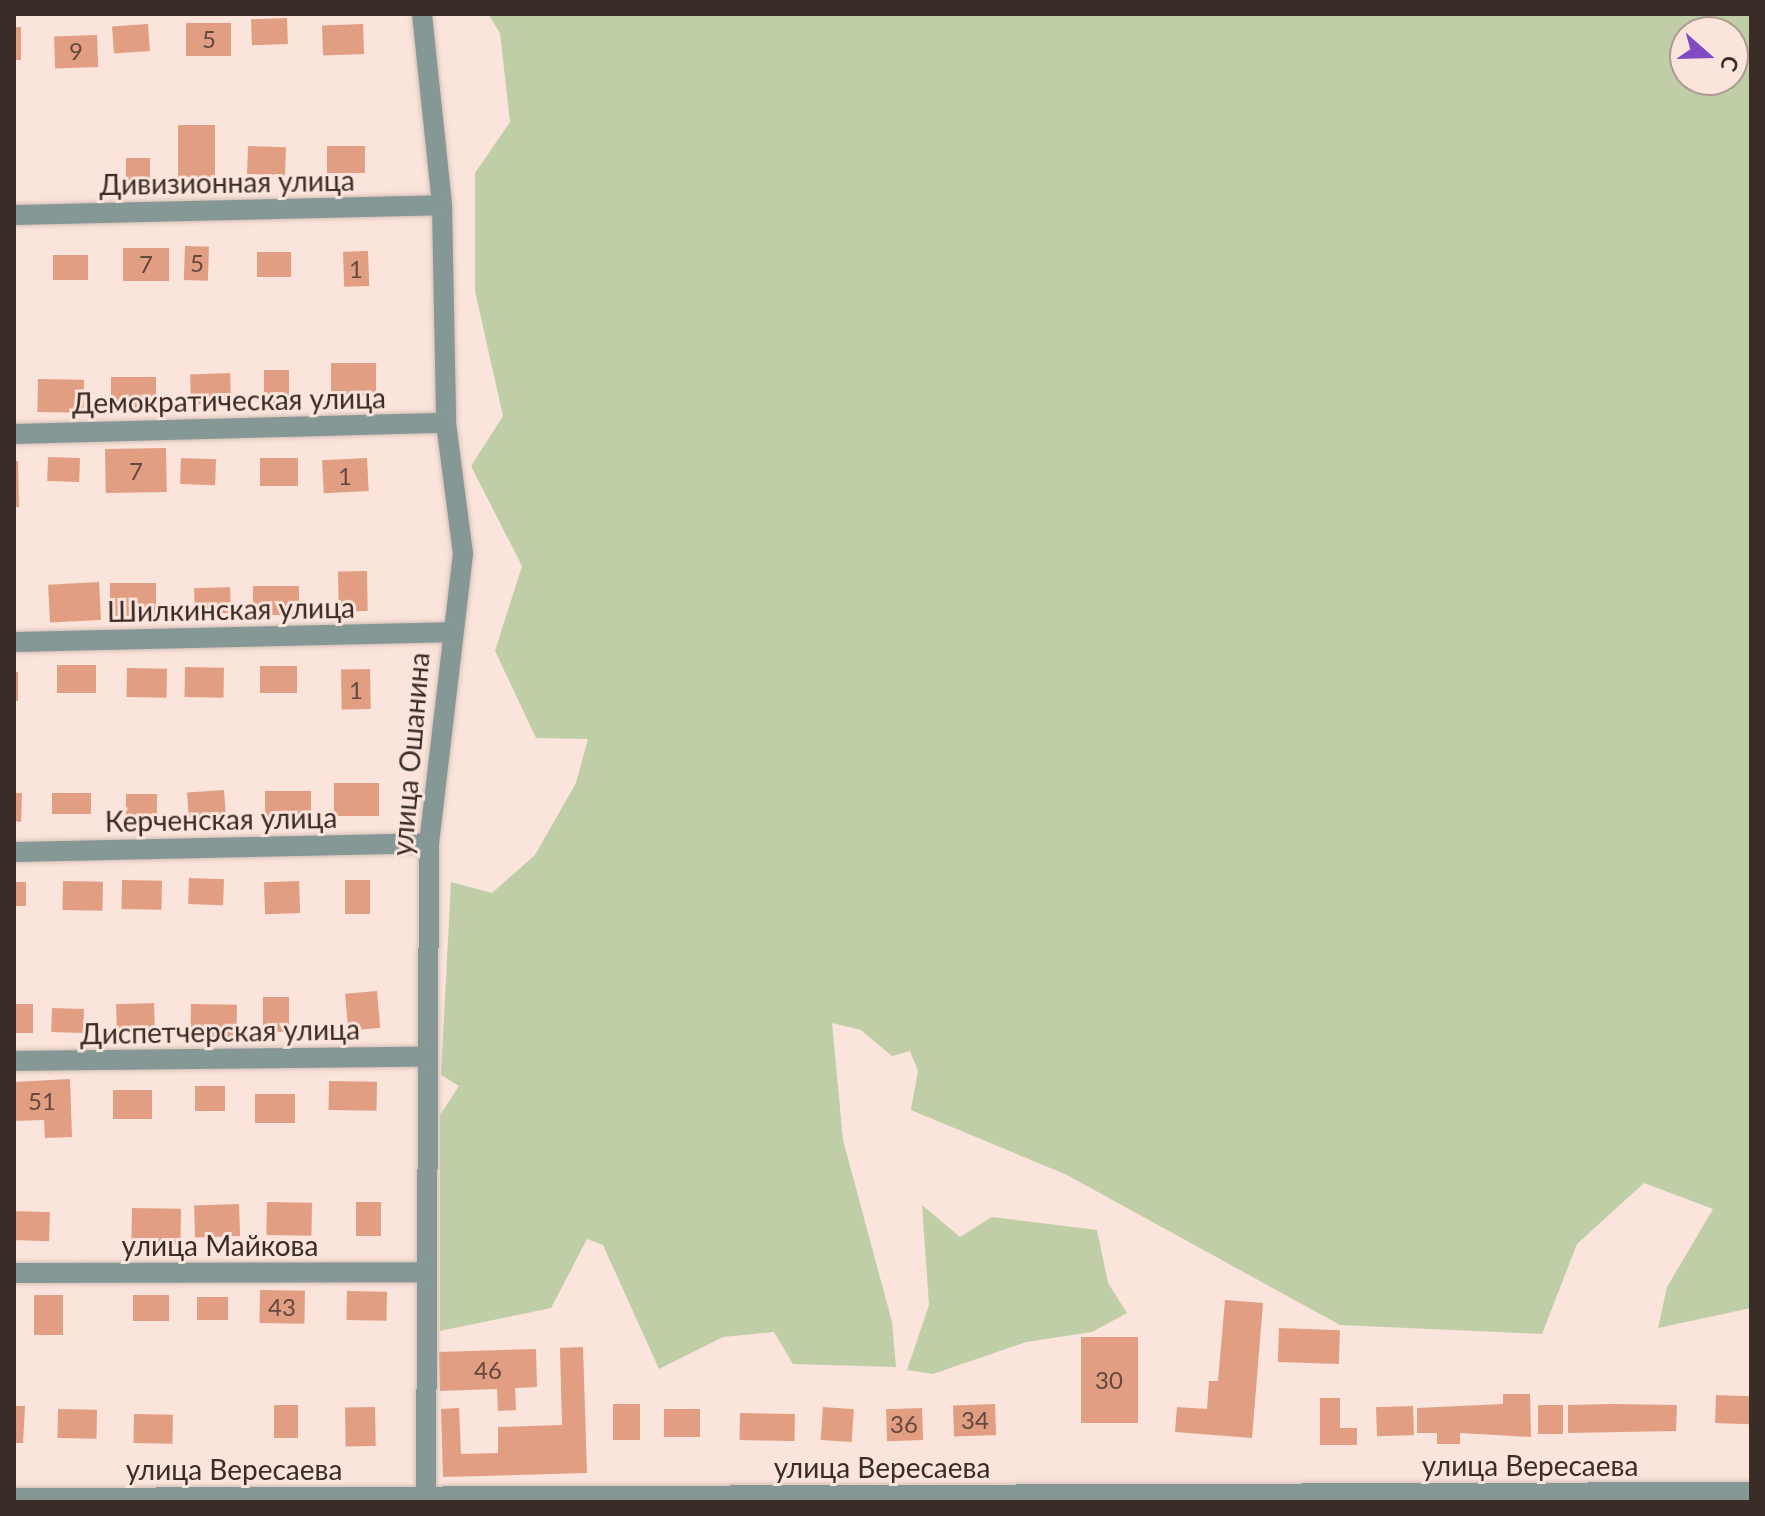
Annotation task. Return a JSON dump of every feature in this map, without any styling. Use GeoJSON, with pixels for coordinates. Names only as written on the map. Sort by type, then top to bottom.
{"type":"FeatureCollection","features":[{"type":"Feature","properties":{"kind":"street","name":"улица Ошанина"},"geometry":{"type":"LineString","coordinates":[[422,14],[442,205],[446,423],[463,554],[449,632],[429,843],[426,1499]]}},
{"type":"Feature","properties":{"kind":"street","name":"Дивизионная улица"},"geometry":{"type":"LineString","coordinates":[[14,215],[442,205]]}},
{"type":"Feature","properties":{"kind":"street","name":"Демократическая улица"},"geometry":{"type":"LineString","coordinates":[[14,434],[446,423]]}},
{"type":"Feature","properties":{"kind":"street","name":"Шилкинская улица"},"geometry":{"type":"LineString","coordinates":[[14,642],[449,632]]}},
{"type":"Feature","properties":{"kind":"street","name":"Керченская улица"},"geometry":{"type":"LineString","coordinates":[[14,852],[429,843]]}},
{"type":"Feature","properties":{"kind":"street","name":"Диспетчерская улица"},"geometry":{"type":"LineString","coordinates":[[14,1061],[426,1057]]}},
{"type":"Feature","properties":{"kind":"street","name":"улица Майкова"},"geometry":{"type":"LineString","coordinates":[[14,1273],[427,1272]]}},
{"type":"Feature","properties":{"kind":"street","name":"улица Вересаева"},"geometry":{"type":"LineString","coordinates":[[14,1498],[1178,1498],[1751,1492]]}},
{"type":"Feature","properties":{"kind":"green space"},"geometry":{"type":"Polygon","coordinates":[[[488,14],[1751,14],[1751,1308],[1658,1328],[1667,1287],[1713,1209],[1644,1183],[1577,1244],[1542,1334],[1340,1325],[1067,1175],[911,1110],[918,1071],[910,1051],[892,1056],[861,1030],[832,1023],[843,1140],[892,1322],[896,1367],[793,1364],[774,1332],[723,1337],[659,1369],[603,1245],[587,1239],[551,1308],[440,1331],[440,1115],[459,1086],[441,1075],[451,882],[492,893],[535,855],[576,783],[588,739],[536,738],[495,651],[522,566],[471,466],[503,416],[475,291],[475,173],[510,122],[500,33],[488,14]]]}},
{"type":"Feature","properties":{"kind":"green space"},"geometry":{"type":"Polygon","coordinates":[[[922,1205],[960,1237],[992,1217],[1097,1230],[1108,1283],[1127,1313],[1092,1332],[1026,1342],[933,1374],[907,1370],[929,1305],[922,1205]]]}},
{"type":"Feature","properties":{"kind":"building"},"geometry":{"type":"Polygon","coordinates":[[[287,18],[288,44],[252,45],[251,19],[287,18]]]}},
{"type":"Feature","properties":{"kind":"building"},"geometry":{"type":"Polygon","coordinates":[[[186,23],[231,23],[231,56],[186,56],[186,23]]]}},
{"type":"Feature","properties":{"kind":"building"},"geometry":{"type":"Polygon","coordinates":[[[148,24],[150,51],[114,53],[112,27],[148,24]]]}},
{"type":"Feature","properties":{"kind":"building"},"geometry":{"type":"Polygon","coordinates":[[[363,24],[364,54],[323,55],[322,25],[363,24]]]}},
{"type":"Feature","properties":{"kind":"building"},"geometry":{"type":"Polygon","coordinates":[[[14,27],[21,27],[21,60],[14,60],[14,27]]]}},
{"type":"Feature","properties":{"kind":"building"},"geometry":{"type":"Polygon","coordinates":[[[97,35],[98,67],[55,68],[54,37],[97,35]]]}},
{"type":"Feature","properties":{"kind":"building"},"geometry":{"type":"Polygon","coordinates":[[[178,125],[215,125],[215,177],[178,177],[178,125]]]}},
{"type":"Feature","properties":{"kind":"building"},"geometry":{"type":"Polygon","coordinates":[[[248,146],[286,147],[285,175],[247,174],[248,146]]]}},
{"type":"Feature","properties":{"kind":"building"},"geometry":{"type":"Polygon","coordinates":[[[327,146],[365,146],[365,173],[327,173],[327,146]]]}},
{"type":"Feature","properties":{"kind":"building"},"geometry":{"type":"Polygon","coordinates":[[[126,158],[150,158],[150,192],[126,192],[126,158]]]}},
{"type":"Feature","properties":{"kind":"building"},"geometry":{"type":"Polygon","coordinates":[[[185,246],[209,247],[208,281],[184,280],[185,246]]]}},
{"type":"Feature","properties":{"kind":"building"},"geometry":{"type":"Polygon","coordinates":[[[123,248],[169,248],[169,281],[123,281],[123,248]]]}},
{"type":"Feature","properties":{"kind":"building"},"geometry":{"type":"Polygon","coordinates":[[[368,251],[369,286],[344,287],[343,252],[368,251]]]}},
{"type":"Feature","properties":{"kind":"building"},"geometry":{"type":"Polygon","coordinates":[[[257,252],[291,252],[291,277],[257,277],[257,252]]]}},
{"type":"Feature","properties":{"kind":"building"},"geometry":{"type":"Polygon","coordinates":[[[53,255],[88,255],[88,280],[53,280],[53,255]]]}},
{"type":"Feature","properties":{"kind":"building"},"geometry":{"type":"Polygon","coordinates":[[[331,363],[376,363],[376,396],[331,396],[331,363]]]}},
{"type":"Feature","properties":{"kind":"building"},"geometry":{"type":"Polygon","coordinates":[[[264,370],[289,370],[289,405],[264,405],[264,370]]]}},
{"type":"Feature","properties":{"kind":"building"},"geometry":{"type":"Polygon","coordinates":[[[230,373],[231,403],[191,404],[190,374],[230,373]]]}},
{"type":"Feature","properties":{"kind":"building"},"geometry":{"type":"Polygon","coordinates":[[[111,377],[156,377],[156,410],[111,410],[111,377]]]}},
{"type":"Feature","properties":{"kind":"building"},"geometry":{"type":"Polygon","coordinates":[[[38,379],[84,380],[83,413],[37,412],[38,379]]]}},
{"type":"Feature","properties":{"kind":"building"},"geometry":{"type":"Polygon","coordinates":[[[166,448],[167,492],[106,493],[105,449],[166,448]]]}},
{"type":"Feature","properties":{"kind":"building"},"geometry":{"type":"Polygon","coordinates":[[[48,457],[80,458],[79,482],[47,481],[48,457]]]}},
{"type":"Feature","properties":{"kind":"building"},"geometry":{"type":"Polygon","coordinates":[[[181,458],[216,459],[215,485],[180,484],[181,458]]]}},
{"type":"Feature","properties":{"kind":"building"},"geometry":{"type":"Polygon","coordinates":[[[260,458],[298,458],[298,486],[260,486],[260,458]]]}},
{"type":"Feature","properties":{"kind":"building"},"geometry":{"type":"Polygon","coordinates":[[[367,458],[369,491],[324,493],[322,460],[367,458]]]}},
{"type":"Feature","properties":{"kind":"building"},"geometry":{"type":"Polygon","coordinates":[[[14,461],[18,461],[19,507],[14,507],[14,461]]]}},
{"type":"Feature","properties":{"kind":"building"},"geometry":{"type":"Polygon","coordinates":[[[367,571],[368,611],[339,612],[338,572],[367,571]]]}},
{"type":"Feature","properties":{"kind":"building"},"geometry":{"type":"Polygon","coordinates":[[[99,582],[101,620],[50,623],[48,585],[99,582]]]}},
{"type":"Feature","properties":{"kind":"building"},"geometry":{"type":"Polygon","coordinates":[[[110,583],[156,583],[156,616],[110,616],[110,583]]]}},
{"type":"Feature","properties":{"kind":"building"},"geometry":{"type":"Polygon","coordinates":[[[253,586],[299,586],[299,615],[253,615],[253,586]]]}},
{"type":"Feature","properties":{"kind":"building"},"geometry":{"type":"Polygon","coordinates":[[[230,587],[231,613],[195,614],[194,588],[230,587]]]}},
{"type":"Feature","properties":{"kind":"building"},"geometry":{"type":"Polygon","coordinates":[[[57,665],[96,665],[96,693],[57,693],[57,665]]]}},
{"type":"Feature","properties":{"kind":"building"},"geometry":{"type":"Polygon","coordinates":[[[260,666],[297,666],[297,693],[260,693],[260,666]]]}},
{"type":"Feature","properties":{"kind":"building"},"geometry":{"type":"Polygon","coordinates":[[[185,667],[224,668],[223,698],[184,697],[185,667]]]}},
{"type":"Feature","properties":{"kind":"building"},"geometry":{"type":"Polygon","coordinates":[[[127,668],[167,669],[166,698],[126,697],[127,668]]]}},
{"type":"Feature","properties":{"kind":"building"},"geometry":{"type":"Polygon","coordinates":[[[370,669],[371,709],[342,710],[341,670],[370,669]]]}},
{"type":"Feature","properties":{"kind":"building"},"geometry":{"type":"Polygon","coordinates":[[[14,672],[18,672],[18,701],[14,701],[14,672]]]}},
{"type":"Feature","properties":{"kind":"building"},"geometry":{"type":"Polygon","coordinates":[[[334,783],[379,783],[379,816],[334,816],[334,783]]]}},
{"type":"Feature","properties":{"kind":"building"},"geometry":{"type":"Polygon","coordinates":[[[224,790],[226,817],[189,820],[187,793],[224,790]]]}},
{"type":"Feature","properties":{"kind":"building"},"geometry":{"type":"Polygon","coordinates":[[[265,791],[311,791],[311,824],[265,824],[265,791]]]}},
{"type":"Feature","properties":{"kind":"building"},"geometry":{"type":"Polygon","coordinates":[[[14,793],[22,793],[21,822],[14,821],[14,793]]]}},
{"type":"Feature","properties":{"kind":"building"},"geometry":{"type":"Polygon","coordinates":[[[52,793],[91,793],[91,814],[52,814],[52,793]]]}},
{"type":"Feature","properties":{"kind":"building"},"geometry":{"type":"Polygon","coordinates":[[[126,794],[157,794],[157,816],[126,816],[126,794]]]}},
{"type":"Feature","properties":{"kind":"building"},"geometry":{"type":"Polygon","coordinates":[[[189,878],[224,879],[223,905],[188,904],[189,878]]]}},
{"type":"Feature","properties":{"kind":"building"},"geometry":{"type":"Polygon","coordinates":[[[122,880],[162,881],[161,910],[121,909],[122,880]]]}},
{"type":"Feature","properties":{"kind":"building"},"geometry":{"type":"Polygon","coordinates":[[[345,880],[370,880],[370,914],[345,914],[345,880]]]}},
{"type":"Feature","properties":{"kind":"building"},"geometry":{"type":"Polygon","coordinates":[[[63,881],[103,882],[102,911],[62,910],[63,881]]]}},
{"type":"Feature","properties":{"kind":"building"},"geometry":{"type":"Polygon","coordinates":[[[299,881],[300,913],[265,914],[264,882],[299,881]]]}},
{"type":"Feature","properties":{"kind":"building"},"geometry":{"type":"Polygon","coordinates":[[[14,882],[26,882],[26,906],[14,906],[14,882]]]}},
{"type":"Feature","properties":{"kind":"building"},"geometry":{"type":"Polygon","coordinates":[[[377,991],[380,1028],[348,1031],[345,994],[377,991]]]}},
{"type":"Feature","properties":{"kind":"building"},"geometry":{"type":"Polygon","coordinates":[[[263,997],[289,997],[289,1032],[263,1032],[263,997]]]}},
{"type":"Feature","properties":{"kind":"building"},"geometry":{"type":"Polygon","coordinates":[[[154,1003],[155,1031],[117,1032],[116,1004],[154,1003]]]}},
{"type":"Feature","properties":{"kind":"building"},"geometry":{"type":"Polygon","coordinates":[[[14,1004],[33,1004],[33,1033],[14,1033],[14,1004]]]}},
{"type":"Feature","properties":{"kind":"building"},"geometry":{"type":"Polygon","coordinates":[[[191,1004],[237,1005],[236,1038],[190,1037],[191,1004]]]}},
{"type":"Feature","properties":{"kind":"building"},"geometry":{"type":"Polygon","coordinates":[[[52,1008],[84,1009],[83,1033],[51,1032],[52,1008]]]}},
{"type":"Feature","properties":{"kind":"building"},"geometry":{"type":"Polygon","coordinates":[[[70,1079],[72,1137],[45,1138],[44,1120],[14,1121],[14,1082],[70,1079]]]}},
{"type":"Feature","properties":{"kind":"building"},"geometry":{"type":"Polygon","coordinates":[[[329,1081],[377,1082],[376,1111],[328,1110],[329,1081]]]}},
{"type":"Feature","properties":{"kind":"building"},"geometry":{"type":"Polygon","coordinates":[[[195,1086],[225,1086],[225,1111],[195,1111],[195,1086]]]}},
{"type":"Feature","properties":{"kind":"building"},"geometry":{"type":"Polygon","coordinates":[[[113,1090],[152,1090],[152,1119],[113,1119],[113,1090]]]}},
{"type":"Feature","properties":{"kind":"building"},"geometry":{"type":"Polygon","coordinates":[[[255,1094],[295,1094],[295,1123],[255,1123],[255,1094]]]}},
{"type":"Feature","properties":{"kind":"building"},"geometry":{"type":"Polygon","coordinates":[[[267,1202],[312,1203],[311,1236],[266,1235],[267,1202]]]}},
{"type":"Feature","properties":{"kind":"building"},"geometry":{"type":"Polygon","coordinates":[[[356,1202],[381,1202],[381,1236],[356,1236],[356,1202]]]}},
{"type":"Feature","properties":{"kind":"building"},"geometry":{"type":"Polygon","coordinates":[[[239,1204],[240,1236],[195,1238],[194,1206],[239,1204]]]}},
{"type":"Feature","properties":{"kind":"building"},"geometry":{"type":"Polygon","coordinates":[[[132,1208],[181,1209],[180,1245],[131,1244],[132,1208]]]}},
{"type":"Feature","properties":{"kind":"building"},"geometry":{"type":"Polygon","coordinates":[[[14,1211],[50,1212],[49,1241],[14,1240],[14,1211]]]}},
{"type":"Feature","properties":{"kind":"building"},"geometry":{"type":"Polygon","coordinates":[[[260,1290],[305,1291],[304,1324],[259,1323],[260,1290]]]}},
{"type":"Feature","properties":{"kind":"building"},"geometry":{"type":"Polygon","coordinates":[[[347,1291],[387,1292],[386,1321],[346,1320],[347,1291]]]}},
{"type":"Feature","properties":{"kind":"building"},"geometry":{"type":"Polygon","coordinates":[[[34,1295],[63,1295],[63,1335],[34,1335],[34,1295]]]}},
{"type":"Feature","properties":{"kind":"building"},"geometry":{"type":"Polygon","coordinates":[[[133,1295],[169,1295],[169,1321],[133,1321],[133,1295]]]}},
{"type":"Feature","properties":{"kind":"building"},"geometry":{"type":"Polygon","coordinates":[[[197,1297],[228,1297],[228,1320],[197,1320],[197,1297]]]}},
{"type":"Feature","properties":{"kind":"building"},"geometry":{"type":"Polygon","coordinates":[[[1225,1300],[1263,1303],[1252,1438],[1175,1432],[1177,1407],[1207,1409],[1209,1381],[1218,1381],[1225,1300]]]}},
{"type":"Feature","properties":{"kind":"building"},"geometry":{"type":"Polygon","coordinates":[[[1279,1328],[1340,1330],[1339,1364],[1278,1362],[1279,1328]]]}},
{"type":"Feature","properties":{"kind":"building"},"geometry":{"type":"Polygon","coordinates":[[[1081,1337],[1138,1337],[1138,1423],[1081,1423],[1081,1337]]]}},
{"type":"Feature","properties":{"kind":"building"},"geometry":{"type":"Polygon","coordinates":[[[583,1347],[587,1473],[443,1477],[441,1409],[459,1408],[461,1454],[498,1453],[498,1427],[562,1425],[560,1348],[583,1347]]]}},
{"type":"Feature","properties":{"kind":"building"},"geometry":{"type":"Polygon","coordinates":[[[536,1349],[537,1387],[515,1388],[516,1410],[498,1411],[497,1389],[440,1391],[439,1352],[536,1349]]]}},
{"type":"Feature","properties":{"kind":"building"},"geometry":{"type":"Polygon","coordinates":[[[1503,1394],[1530,1394],[1531,1437],[1460,1433],[1460,1444],[1437,1444],[1437,1433],[1417,1433],[1417,1408],[1503,1404],[1503,1394]]]}},
{"type":"Feature","properties":{"kind":"building"},"geometry":{"type":"Polygon","coordinates":[[[1716,1395],[1751,1396],[1750,1424],[1715,1423],[1716,1395]]]}},
{"type":"Feature","properties":{"kind":"building"},"geometry":{"type":"Polygon","coordinates":[[[1320,1398],[1340,1398],[1340,1428],[1357,1428],[1357,1445],[1320,1445],[1320,1398]]]}},
{"type":"Feature","properties":{"kind":"building"},"geometry":{"type":"Polygon","coordinates":[[[613,1404],[640,1404],[640,1440],[613,1440],[613,1404]]]}},
{"type":"Feature","properties":{"kind":"building"},"geometry":{"type":"Polygon","coordinates":[[[995,1404],[996,1435],[954,1436],[953,1405],[995,1404]]]}},
{"type":"Feature","properties":{"kind":"building"},"geometry":{"type":"Polygon","coordinates":[[[274,1405],[298,1405],[298,1438],[274,1438],[274,1405]]]}},
{"type":"Feature","properties":{"kind":"building"},"geometry":{"type":"Polygon","coordinates":[[[1538,1405],[1563,1405],[1563,1434],[1538,1434],[1538,1405]]]}},
{"type":"Feature","properties":{"kind":"building"},"geometry":{"type":"Polygon","coordinates":[[[1568,1405],[1677,1405],[1676,1431],[1568,1433],[1568,1405]]]}},
{"type":"Feature","properties":{"kind":"building"},"geometry":{"type":"Polygon","coordinates":[[[14,1406],[25,1406],[23,1443],[14,1443],[14,1406]]]}},
{"type":"Feature","properties":{"kind":"building"},"geometry":{"type":"Polygon","coordinates":[[[1413,1406],[1414,1435],[1377,1436],[1376,1407],[1413,1406]]]}},
{"type":"Feature","properties":{"kind":"building"},"geometry":{"type":"Polygon","coordinates":[[[375,1407],[376,1446],[346,1447],[345,1408],[375,1407]]]}},
{"type":"Feature","properties":{"kind":"building"},"geometry":{"type":"Polygon","coordinates":[[[823,1407],[854,1409],[852,1442],[821,1440],[823,1407]]]}},
{"type":"Feature","properties":{"kind":"building"},"geometry":{"type":"Polygon","coordinates":[[[922,1408],[923,1440],[887,1441],[886,1409],[922,1408]]]}},
{"type":"Feature","properties":{"kind":"building"},"geometry":{"type":"Polygon","coordinates":[[[58,1409],[97,1410],[96,1439],[57,1438],[58,1409]]]}},
{"type":"Feature","properties":{"kind":"building"},"geometry":{"type":"Polygon","coordinates":[[[664,1409],[700,1409],[700,1437],[664,1437],[664,1409]]]}},
{"type":"Feature","properties":{"kind":"building"},"geometry":{"type":"Polygon","coordinates":[[[740,1413],[795,1414],[795,1441],[740,1440],[740,1413]]]}},
{"type":"Feature","properties":{"kind":"building"},"geometry":{"type":"Polygon","coordinates":[[[134,1414],[173,1415],[172,1444],[133,1443],[134,1414]]]}}]}
